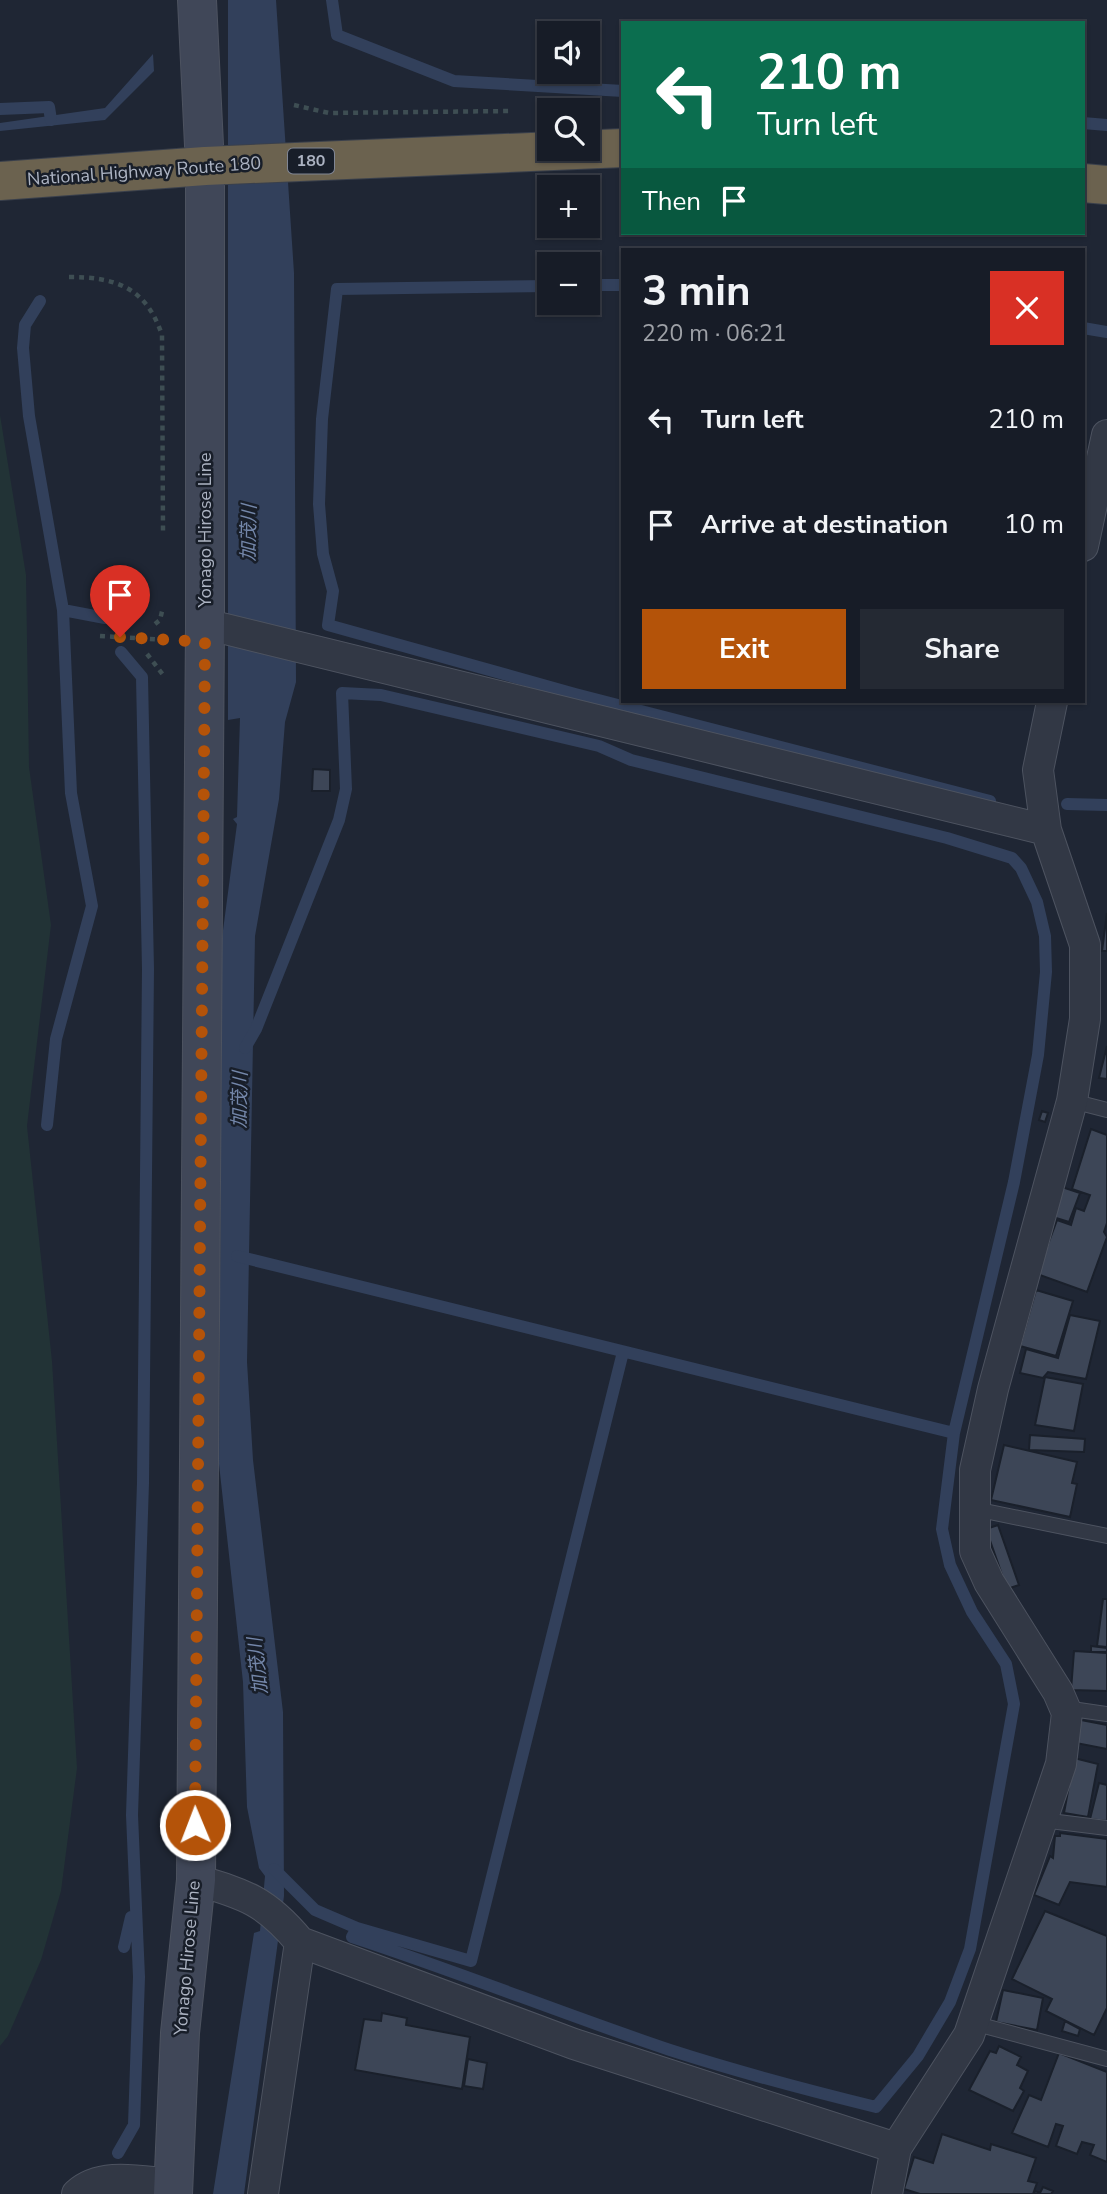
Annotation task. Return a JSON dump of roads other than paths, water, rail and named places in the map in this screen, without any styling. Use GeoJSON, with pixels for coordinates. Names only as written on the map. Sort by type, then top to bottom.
{"type":"FeatureCollection","features":[{"type":"Feature","properties":{"kind":"highway","name":"National Highway Route 180"},"geometry":{"type":"LineString","coordinates":[[0,181],[205,166],[621,148]]}},
{"type":"Feature","properties":{"kind":"highway"},"geometry":{"type":"LineString","coordinates":[[1085,183],[1107,185]]}},
{"type":"Feature","properties":{"kind":"main road","name":"Yonago Hirose Line"},"geometry":{"type":"LineString","coordinates":[[174,2189],[180,2033],[196,1880],[205,633],[205,166],[197,0]]}},
{"type":"Feature","properties":{"kind":"street"},"geometry":{"type":"LineString","coordinates":[[1085,538],[1107,435]]}},
{"type":"Feature","properties":{"kind":"street"},"geometry":{"type":"LineString","coordinates":[[205,633],[1046,830]]}},
{"type":"Feature","properties":{"kind":"street"},"geometry":{"type":"LineString","coordinates":[[889,2194],[896,2148],[973,2023],[1061,1764],[1067,1713],[1058,1692],[989,1582],[975,1551],[975,1470],[993,1389],[1072,1101],[1085,1019],[1085,945],[1046,830],[1038,770],[1052,703]]}},
{"type":"Feature","properties":{"kind":"street"},"geometry":{"type":"LineString","coordinates":[[196,1880],[246,1894],[292,1933],[574,2044],[896,2148]]}},
{"type":"Feature","properties":{"kind":"street"},"geometry":{"type":"LineString","coordinates":[[263,2194],[292,1933]]}},
{"type":"Feature","properties":{"kind":"street"},"geometry":{"type":"LineString","coordinates":[[77,2194],[88,2185],[101,2180],[174,2189]]}},
{"type":"Feature","properties":{"kind":"lane"},"geometry":{"type":"LineString","coordinates":[[1072,1101],[1107,1110]]}},
{"type":"Feature","properties":{"kind":"lane"},"geometry":{"type":"LineString","coordinates":[[975,1509],[1107,1536]]}},
{"type":"Feature","properties":{"kind":"lane"},"geometry":{"type":"LineString","coordinates":[[1065,1708],[1107,1714]]}},
{"type":"Feature","properties":{"kind":"lane"},"geometry":{"type":"LineString","coordinates":[[1042,1820],[1107,1828]]}},
{"type":"Feature","properties":{"kind":"lane"},"geometry":{"type":"LineString","coordinates":[[973,2023],[1107,2059]]}},
{"type":"Feature","properties":{"kind":"water","name":"加茂川"},"geometry":{"type":"Polygon","coordinates":[[[228,0],[276,0],[294,273],[296,682],[285,722],[279,799],[255,936],[247,1362],[253,1460],[283,1712],[284,1896],[244,2194],[213,2194],[254,1933],[260,1931],[265,1876],[259,1868],[247,1807],[243,1682],[219,1464],[222,938],[237,824],[233,819],[237,817],[240,718],[228,720],[228,0]]]}},
{"type":"Feature","properties":{"kind":"water"},"geometry":{"type":"Polygon","coordinates":[[[153,54],[154,71],[105,120],[0,131],[0,123],[105,108],[153,54]]]}},
{"type":"Feature","properties":{"kind":"waterway"},"geometry":{"type":"LineString","coordinates":[[332,0],[337,35],[454,81],[621,91]]}},
{"type":"Feature","properties":{"kind":"waterway"},"geometry":{"type":"LineString","coordinates":[[0,109],[49,107],[51,120]]}},
{"type":"Feature","properties":{"kind":"waterway"},"geometry":{"type":"LineString","coordinates":[[1085,123],[1107,125]]}},
{"type":"Feature","properties":{"kind":"waterway"},"geometry":{"type":"LineString","coordinates":[[600,285],[621,285]]}},
{"type":"Feature","properties":{"kind":"waterway"},"geometry":{"type":"LineString","coordinates":[[537,286],[337,289],[322,419],[319,504],[323,554],[333,591],[328,625],[575,694],[990,801]]}},
{"type":"Feature","properties":{"kind":"waterway"},"geometry":{"type":"LineString","coordinates":[[40,301],[25,325],[23,348],[29,416],[63,610],[71,793],[92,906],[56,1039],[47,1125]]}},
{"type":"Feature","properties":{"kind":"waterway"},"geometry":{"type":"LineString","coordinates":[[1085,328],[1107,332]]}},
{"type":"Feature","properties":{"kind":"waterway"},"geometry":{"type":"LineString","coordinates":[[63,610],[105,618],[135,613]]}},
{"type":"Feature","properties":{"kind":"waterway"},"geometry":{"type":"LineString","coordinates":[[118,2153],[134,2125],[139,1977],[132,1815],[143,1483],[148,969],[142,677],[121,652]]}},
{"type":"Feature","properties":{"kind":"waterway"},"geometry":{"type":"LineString","coordinates":[[245,1048],[256,1029],[339,820],[346,789],[342,693],[381,695],[599,746],[631,760],[947,838],[1012,858],[1021,868],[1037,902],[1045,936],[1046,972],[1038,1055],[1014,1182],[954,1433],[942,1529],[950,1565],[972,1612],[1006,1664],[1014,1704],[970,1949],[950,2002],[918,2056],[876,2107],[670,2050],[352,1937],[357,1928]]}},
{"type":"Feature","properties":{"kind":"waterway"},"geometry":{"type":"LineString","coordinates":[[1067,804],[1107,805]]}},
{"type":"Feature","properties":{"kind":"waterway"},"geometry":{"type":"LineString","coordinates":[[237,1256],[954,1433]]}},
{"type":"Feature","properties":{"kind":"waterway"},"geometry":{"type":"LineString","coordinates":[[274,1869],[315,1910],[357,1928],[471,1961],[623,1352]]}},
{"type":"Feature","properties":{"kind":"waterway"},"geometry":{"type":"LineString","coordinates":[[124,1947],[131,1917]]}}]}
